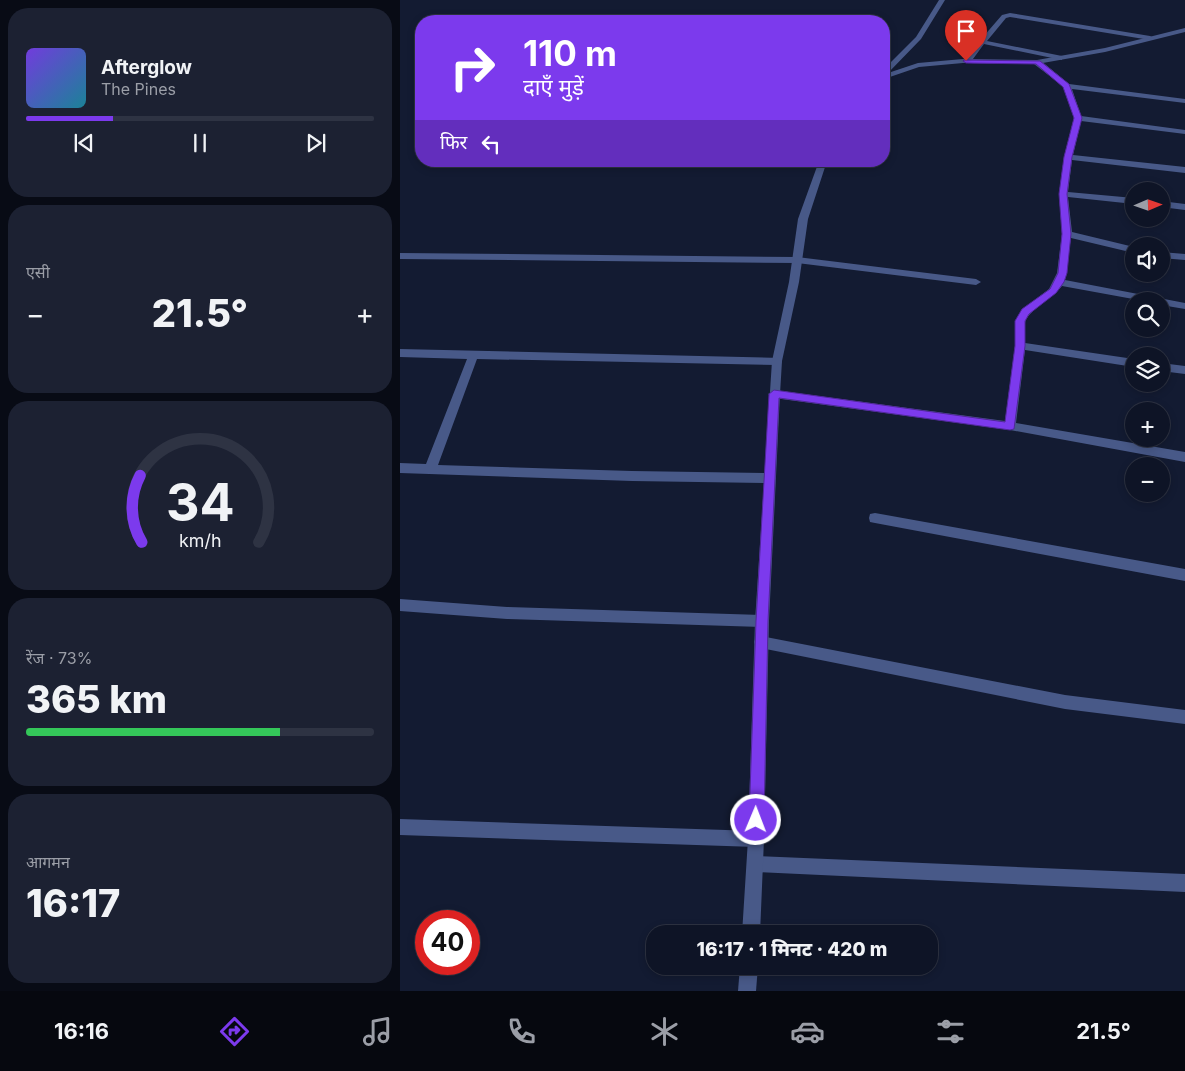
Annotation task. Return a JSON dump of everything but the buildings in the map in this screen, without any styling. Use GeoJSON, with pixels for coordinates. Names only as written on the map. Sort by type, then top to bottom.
{"type":"FeatureCollection","features":[{"type":"Feature","properties":{"kind":"street"},"geometry":{"type":"LineString","coordinates":[[890,67],[918,38],[942,0]]}},
{"type":"Feature","properties":{"kind":"street"},"geometry":{"type":"LineString","coordinates":[[966,61],[1004,16],[1010,15],[1150,38]]}},
{"type":"Feature","properties":{"kind":"street"},"geometry":{"type":"LineString","coordinates":[[890,75],[918,65],[966,61],[1037,62],[1105,50],[1185,30]]}},
{"type":"Feature","properties":{"kind":"street"},"geometry":{"type":"LineString","coordinates":[[983,42],[1058,58]]}},
{"type":"Feature","properties":{"kind":"street"},"geometry":{"type":"LineString","coordinates":[[1037,62],[1067,86],[1185,101]]}},
{"type":"Feature","properties":{"kind":"street"},"geometry":{"type":"LineString","coordinates":[[1010,426],[1020,346],[1020,321],[1026,312],[1053,291],[1062,273],[1067,234],[1063,194],[1068,157],[1078,118],[1067,86]]}},
{"type":"Feature","properties":{"kind":"street"},"geometry":{"type":"LineString","coordinates":[[1078,118],[1185,132]]}},
{"type":"Feature","properties":{"kind":"street"},"geometry":{"type":"LineString","coordinates":[[1068,157],[1185,170]]}},
{"type":"Feature","properties":{"kind":"street"},"geometry":{"type":"LineString","coordinates":[[752,925],[756,839],[761,642],[774,394],[803,219],[821,167]]}},
{"type":"Feature","properties":{"kind":"street"},"geometry":{"type":"LineString","coordinates":[[1063,194],[1125,200]]}},
{"type":"Feature","properties":{"kind":"street"},"geometry":{"type":"LineString","coordinates":[[1170,205],[1185,207]]}},
{"type":"Feature","properties":{"kind":"street"},"geometry":{"type":"LineString","coordinates":[[1067,234],[1125,248]]}},
{"type":"Feature","properties":{"kind":"street"},"geometry":{"type":"LineString","coordinates":[[400,256],[797,260],[976,282]]}},
{"type":"Feature","properties":{"kind":"street"},"geometry":{"type":"LineString","coordinates":[[1170,256],[1185,257]]}},
{"type":"Feature","properties":{"kind":"street"},"geometry":{"type":"LineString","coordinates":[[1059,282],[1125,294]]}},
{"type":"Feature","properties":{"kind":"street"},"geometry":{"type":"LineString","coordinates":[[1170,303],[1185,306]]}},
{"type":"Feature","properties":{"kind":"street"},"geometry":{"type":"LineString","coordinates":[[1020,346],[1125,361]]}},
{"type":"Feature","properties":{"kind":"street"},"geometry":{"type":"LineString","coordinates":[[400,353],[778,361]]}},
{"type":"Feature","properties":{"kind":"street"},"geometry":{"type":"LineString","coordinates":[[430,469],[473,356]]}},
{"type":"Feature","properties":{"kind":"street"},"geometry":{"type":"LineString","coordinates":[[1170,368],[1185,370]]}},
{"type":"Feature","properties":{"kind":"street"},"geometry":{"type":"LineString","coordinates":[[774,394],[1010,426],[1185,457]]}},
{"type":"Feature","properties":{"kind":"street"},"geometry":{"type":"LineString","coordinates":[[400,468],[632,476],[770,478]]}},
{"type":"Feature","properties":{"kind":"street"},"geometry":{"type":"LineString","coordinates":[[875,518],[1185,575]]}},
{"type":"Feature","properties":{"kind":"street"},"geometry":{"type":"LineString","coordinates":[[400,605],[507,613],[762,621]]}},
{"type":"Feature","properties":{"kind":"street"},"geometry":{"type":"LineString","coordinates":[[761,642],[1065,702],[1185,717]]}},
{"type":"Feature","properties":{"kind":"street"},"geometry":{"type":"LineString","coordinates":[[400,827],[756,839]]}},
{"type":"Feature","properties":{"kind":"street"},"geometry":{"type":"LineString","coordinates":[[755,864],[1185,883]]}},
{"type":"Feature","properties":{"kind":"street"},"geometry":{"type":"LineString","coordinates":[[747,991],[748,975]]}},
{"type":"Feature","properties":{"kind":"route"},"geometry":{"type":"LineString","coordinates":[[756,820],[762,621],[774,394],[1010,426],[1020,346],[1020,321],[1026,312],[1053,291],[1062,273],[1067,234],[1063,194],[1068,157],[1075,136],[1078,118],[1067,86],[1037,62],[1000,63],[966,61]]}}]}
